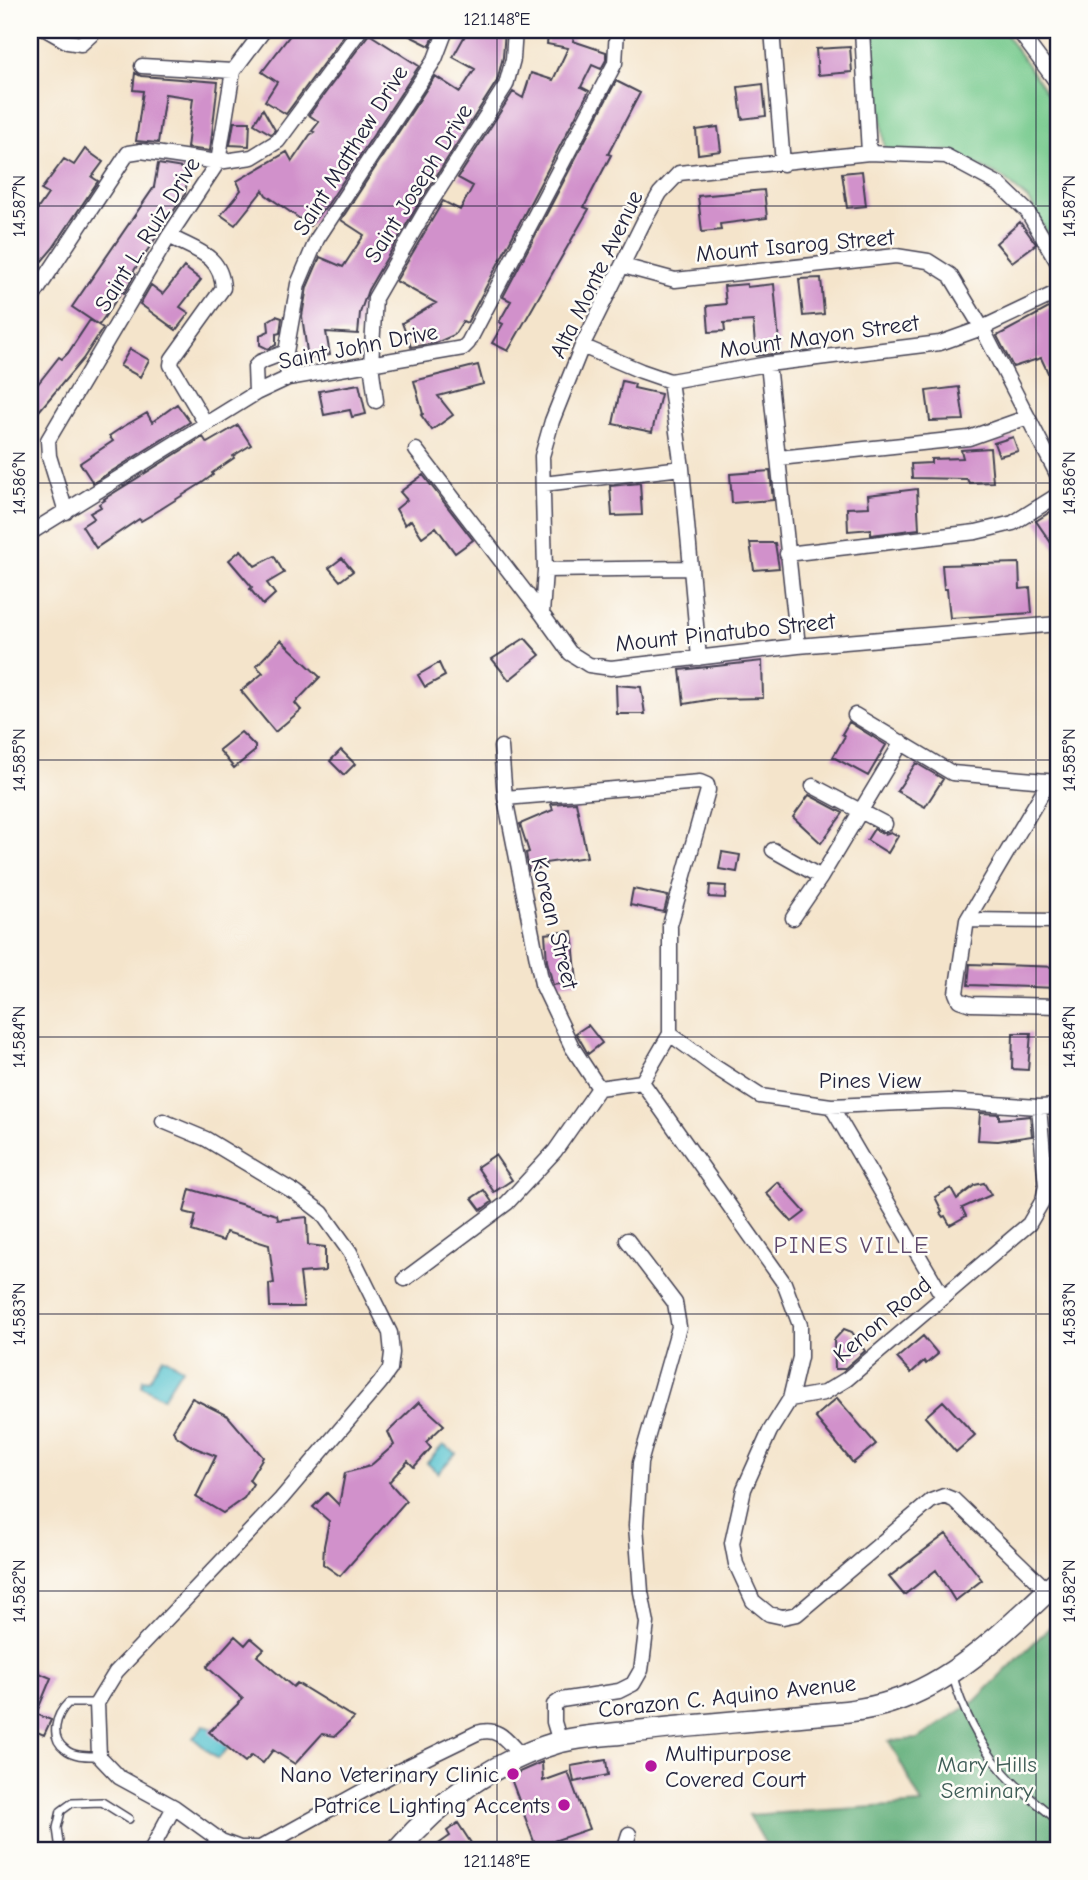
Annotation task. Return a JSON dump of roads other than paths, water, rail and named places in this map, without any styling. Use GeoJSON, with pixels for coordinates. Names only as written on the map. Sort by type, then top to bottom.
{"type":"FeatureCollection","features":[{"type":"Feature","properties":{"kind":"main road","name":"Corazon C. Aquino Avenue"},"geometry":{"type":"LineString","coordinates":[[398,1850],[423,1821],[477,1778],[521,1756],[561,1742],[659,1729],[856,1710],[892,1702],[952,1672],[1005,1630],[1053,1586]]}},
{"type":"Feature","properties":{"kind":"street"},"geometry":{"type":"LineString","coordinates":[[47,30],[68,43],[81,44],[93,30]]}},
{"type":"Feature","properties":{"kind":"street"},"geometry":{"type":"LineString","coordinates":[[30,301],[128,153],[141,151],[218,162],[233,71],[264,30]]}},
{"type":"Feature","properties":{"kind":"street","name":"Saint L. Ruiz Drive"},"geometry":{"type":"LineString","coordinates":[[66,512],[49,456],[48,440],[169,236],[218,162],[252,157],[278,141],[359,30]]}},
{"type":"Feature","properties":{"kind":"street","name":"Saint Matthew Drive"},"geometry":{"type":"LineString","coordinates":[[288,378],[286,352],[298,284],[317,239],[435,58],[446,30]]}},
{"type":"Feature","properties":{"kind":"street","name":"Saint Joseph Drive"},"geometry":{"type":"LineString","coordinates":[[371,364],[374,298],[427,208],[506,85],[513,59],[515,30]]}},
{"type":"Feature","properties":{"kind":"street","name":"Saint John Drive"},"geometry":{"type":"LineString","coordinates":[[30,533],[256,393],[288,378],[456,350],[468,343],[615,63],[617,30]]}},
{"type":"Feature","properties":{"kind":"street"},"geometry":{"type":"LineString","coordinates":[[772,30],[783,164]]}},
{"type":"Feature","properties":{"kind":"street"},"geometry":{"type":"LineString","coordinates":[[862,30],[869,153]]}},
{"type":"Feature","properties":{"kind":"street"},"geometry":{"type":"LineString","coordinates":[[1018,30],[1058,84]]}},
{"type":"Feature","properties":{"kind":"street"},"geometry":{"type":"LineString","coordinates":[[142,66],[233,71]]}},
{"type":"Feature","properties":{"kind":"street","name":"Alta Monte Avenue"},"geometry":{"type":"LineString","coordinates":[[542,614],[545,570],[542,456],[552,421],[582,346],[660,193],[679,173],[869,153],[946,156],[1000,185],[1027,211],[1058,263]]}},
{"type":"Feature","properties":{"kind":"street"},"geometry":{"type":"LineString","coordinates":[[169,236],[217,262],[223,274],[223,288],[172,359],[171,365],[206,424]]}},
{"type":"Feature","properties":{"kind":"street","name":"Mount Isarog Street"},"geometry":{"type":"LineString","coordinates":[[623,266],[675,280],[896,256],[928,261],[950,275],[982,328],[1058,476]]}},
{"type":"Feature","properties":{"kind":"street","name":"Mount Mayon Street"},"geometry":{"type":"LineString","coordinates":[[582,346],[670,380],[940,342],[982,328],[1058,292]]}},
{"type":"Feature","properties":{"kind":"street"},"geometry":{"type":"LineString","coordinates":[[256,393],[255,367],[260,362],[286,352]]}},
{"type":"Feature","properties":{"kind":"street"},"geometry":{"type":"LineString","coordinates":[[371,364],[376,401]]}},
{"type":"Feature","properties":{"kind":"street"},"geometry":{"type":"LineString","coordinates":[[768,365],[798,646]]}},
{"type":"Feature","properties":{"kind":"street"},"geometry":{"type":"LineString","coordinates":[[670,380],[682,468],[699,658]]}},
{"type":"Feature","properties":{"kind":"street"},"geometry":{"type":"LineString","coordinates":[[779,458],[969,438],[1028,417]]}},
{"type":"Feature","properties":{"kind":"street","name":"Mount Pinatubo Street"},"geometry":{"type":"LineString","coordinates":[[416,450],[570,653],[589,665],[611,668],[798,646],[1058,624]]}},
{"type":"Feature","properties":{"kind":"street"},"geometry":{"type":"LineString","coordinates":[[543,484],[682,468]]}},
{"type":"Feature","properties":{"kind":"street"},"geometry":{"type":"LineString","coordinates":[[787,554],[976,532],[1013,523],[1058,495]]}},
{"type":"Feature","properties":{"kind":"street"},"geometry":{"type":"LineString","coordinates":[[545,570],[690,568]]}},
{"type":"Feature","properties":{"kind":"street"},"geometry":{"type":"LineString","coordinates":[[855,715],[952,773],[1053,782],[967,920],[956,993],[959,1000],[971,1004],[1058,1006]]}},
{"type":"Feature","properties":{"kind":"street"},"geometry":{"type":"LineString","coordinates":[[793,918],[821,877],[902,742]]}},
{"type":"Feature","properties":{"kind":"street","name":"Korean Street"},"geometry":{"type":"LineString","coordinates":[[500,747],[505,797],[542,984],[572,1047],[599,1088]]}},
{"type":"Feature","properties":{"kind":"street"},"geometry":{"type":"LineString","coordinates":[[505,797],[700,782],[707,785],[708,790],[670,925],[670,1034],[642,1082]]}},
{"type":"Feature","properties":{"kind":"street"},"geometry":{"type":"LineString","coordinates":[[813,786],[885,824]]}},
{"type":"Feature","properties":{"kind":"street"},"geometry":{"type":"LineString","coordinates":[[773,850],[821,877]]}},
{"type":"Feature","properties":{"kind":"street"},"geometry":{"type":"LineString","coordinates":[[967,920],[1058,921]]}},
{"type":"Feature","properties":{"kind":"street","name":"Pines View"},"geometry":{"type":"LineString","coordinates":[[670,1034],[760,1096],[831,1106],[948,1101],[1058,1106]]}},
{"type":"Feature","properties":{"kind":"street"},"geometry":{"type":"LineString","coordinates":[[405,1279],[507,1203],[555,1152],[599,1088],[642,1082]]}},
{"type":"Feature","properties":{"kind":"street"},"geometry":{"type":"LineString","coordinates":[[642,1082],[785,1283],[800,1325],[800,1357],[790,1399],[770,1431],[744,1489],[732,1543],[736,1564],[746,1591],[753,1601],[769,1614],[783,1617],[797,1614],[931,1501],[944,1496],[954,1500],[1053,1586]]}},
{"type":"Feature","properties":{"kind":"street"},"geometry":{"type":"LineString","coordinates":[[831,1106],[943,1297]]}},
{"type":"Feature","properties":{"kind":"street","name":"Kenon Road"},"geometry":{"type":"LineString","coordinates":[[790,1399],[824,1393],[847,1380],[1030,1224],[1043,1200],[1046,1186],[1039,1107]]}},
{"type":"Feature","properties":{"kind":"street"},"geometry":{"type":"LineString","coordinates":[[163,1121],[206,1139],[296,1193],[322,1213],[344,1242],[369,1289],[390,1333],[392,1353],[390,1370],[281,1499],[116,1672],[97,1703],[99,1756],[119,1777],[174,1807],[222,1841],[240,1848],[260,1848],[397,1772],[477,1733],[487,1730],[499,1732],[521,1756]]}},
{"type":"Feature","properties":{"kind":"street"},"geometry":{"type":"LineString","coordinates":[[561,1742],[554,1722],[554,1704],[561,1700],[619,1691],[633,1684],[641,1670],[643,1656],[647,1623],[641,1592],[636,1525],[640,1463],[679,1326],[676,1303],[626,1240]]}},
{"type":"Feature","properties":{"kind":"street"},"geometry":{"type":"LineString","coordinates":[[151,1850],[174,1807]]}},
{"type":"Feature","properties":{"kind":"street"},"geometry":{"type":"LineString","coordinates":[[624,1850],[629,1834]]}},
{"type":"Feature","properties":{"kind":"lane"},"geometry":{"type":"LineString","coordinates":[[952,1672],[958,1696],[1001,1770],[1058,1821]]}},
{"type":"Feature","properties":{"kind":"lane"},"geometry":{"type":"LineString","coordinates":[[97,1703],[68,1703],[60,1711],[56,1724],[57,1737],[65,1749],[79,1755],[99,1756]]}},
{"type":"Feature","properties":{"kind":"lane"},"geometry":{"type":"LineString","coordinates":[[60,1850],[57,1828],[61,1811],[72,1803],[102,1802],[129,1819]]}},
{"type":"Feature","properties":{"kind":"water"},"geometry":{"type":"Polygon","coordinates":[[[163,1357],[182,1368],[163,1398],[142,1386],[143,1379],[149,1380],[163,1357]]]}},
{"type":"Feature","properties":{"kind":"water"},"geometry":{"type":"Polygon","coordinates":[[[443,1445],[456,1453],[438,1473],[427,1463],[443,1445]]]}},
{"type":"Feature","properties":{"kind":"water"},"geometry":{"type":"Polygon","coordinates":[[[204,1725],[212,1729],[228,1748],[218,1759],[193,1738],[204,1725]]]}},
{"type":"Feature","properties":{"kind":"place","name":"Multipurpose Covered Court"},"geometry":{"type":"Point","coordinates":[651,1766]}},
{"type":"Feature","properties":{"kind":"place","name":"Nano Veterinary Clinic"},"geometry":{"type":"Point","coordinates":[513,1774]}},
{"type":"Feature","properties":{"kind":"place","name":"Patrice Lighting Accents"},"geometry":{"type":"Point","coordinates":[564,1805]}},
{"type":"Feature","properties":{"kind":"district","name":"PINES VILLE"},"geometry":{"type":"Point","coordinates":[852,1245]}},
{"type":"Feature","properties":{"kind":"park label","name":"Mary Hills Seminary"},"geometry":{"type":"Point","coordinates":[987,1777]}}]}
